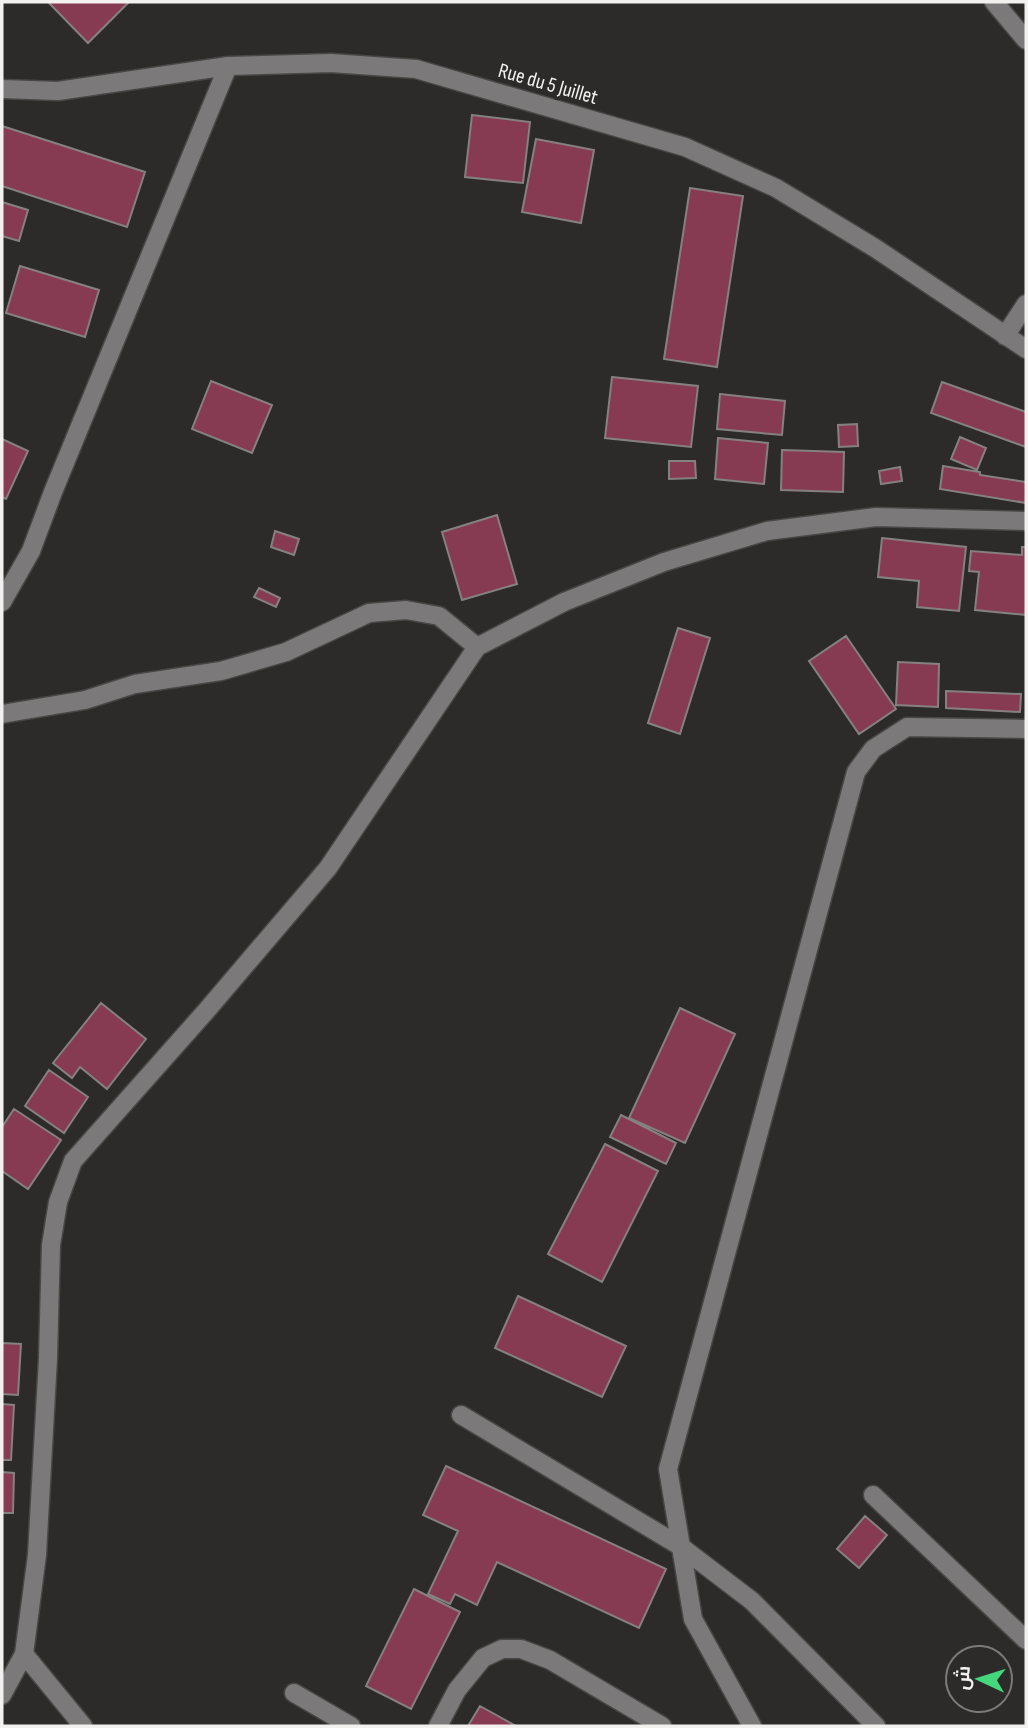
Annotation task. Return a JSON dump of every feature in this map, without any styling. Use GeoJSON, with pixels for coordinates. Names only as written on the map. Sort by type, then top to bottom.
{"type":"FeatureCollection","features":[{"type":"Feature","properties":{"kind":"street"},"geometry":{"type":"LineString","coordinates":[[994,2],[1026,40]]}},
{"type":"Feature","properties":{"kind":"street","name":"Rue du 5 Juillet"},"geometry":{"type":"LineString","coordinates":[[2,89],[58,91],[228,66],[331,63],[416,69],[685,147],[776,188],[875,248],[1026,349]]}},
{"type":"Feature","properties":{"kind":"street"},"geometry":{"type":"LineString","coordinates":[[2,602],[31,551],[228,66]]}},
{"type":"Feature","properties":{"kind":"street"},"geometry":{"type":"LineString","coordinates":[[1005,336],[1026,304]]}},
{"type":"Feature","properties":{"kind":"street"},"geometry":{"type":"LineString","coordinates":[[2,1695],[24,1654],[37,1555],[48,1358],[51,1245],[58,1202],[73,1161],[328,868],[477,647],[564,602],[626,577],[664,562],[767,531],[876,517],[1026,521]]}},
{"type":"Feature","properties":{"kind":"street"},"geometry":{"type":"LineString","coordinates":[[2,714],[85,700],[135,684],[221,671],[286,652],[369,613],[406,610],[439,616],[477,647]]}},
{"type":"Feature","properties":{"kind":"street"},"geometry":{"type":"LineString","coordinates":[[752,1726],[693,1619],[668,1469],[856,772],[873,749],[907,727],[1026,729]]}},
{"type":"Feature","properties":{"kind":"street"},"geometry":{"type":"LineString","coordinates":[[461,1415],[680,1546],[752,1601],[876,1726]]}},
{"type":"Feature","properties":{"kind":"street"},"geometry":{"type":"LineString","coordinates":[[873,1495],[1026,1640]]}},
{"type":"Feature","properties":{"kind":"street"},"geometry":{"type":"LineString","coordinates":[[438,1726],[457,1690],[483,1658],[502,1649],[521,1648],[550,1660],[662,1726]]}},
{"type":"Feature","properties":{"kind":"street"},"geometry":{"type":"LineString","coordinates":[[24,1654],[83,1726]]}},
{"type":"Feature","properties":{"kind":"street"},"geometry":{"type":"LineString","coordinates":[[294,1693],[351,1726]]}},
{"type":"Feature","properties":{"kind":"building"},"geometry":{"type":"Polygon","coordinates":[[[48,2],[129,2],[88,43],[48,2]]]}},
{"type":"Feature","properties":{"kind":"building"},"geometry":{"type":"Polygon","coordinates":[[[472,115],[530,122],[523,183],[465,177],[472,115]]]}},
{"type":"Feature","properties":{"kind":"building"},"geometry":{"type":"Polygon","coordinates":[[[2,126],[145,172],[127,227],[2,186],[2,126]]]}},
{"type":"Feature","properties":{"kind":"building"},"geometry":{"type":"Polygon","coordinates":[[[536,139],[594,150],[581,223],[522,212],[536,139]]]}},
{"type":"Feature","properties":{"kind":"building"},"geometry":{"type":"Polygon","coordinates":[[[690,188],[743,196],[717,367],[664,359],[690,188]]]}},
{"type":"Feature","properties":{"kind":"building"},"geometry":{"type":"Polygon","coordinates":[[[2,202],[28,210],[19,241],[2,236],[2,202]]]}},
{"type":"Feature","properties":{"kind":"building"},"geometry":{"type":"Polygon","coordinates":[[[20,266],[99,290],[85,337],[6,313],[20,266]]]}},
{"type":"Feature","properties":{"kind":"building"},"geometry":{"type":"Polygon","coordinates":[[[612,377],[698,386],[691,447],[605,438],[612,377]]]}},
{"type":"Feature","properties":{"kind":"building"},"geometry":{"type":"Polygon","coordinates":[[[211,381],[272,405],[252,453],[192,429],[211,381]]]}},
{"type":"Feature","properties":{"kind":"building"},"geometry":{"type":"Polygon","coordinates":[[[942,382],[1026,412],[1026,447],[931,413],[942,382]]]}},
{"type":"Feature","properties":{"kind":"building"},"geometry":{"type":"Polygon","coordinates":[[[720,394],[785,401],[782,435],[717,429],[720,394]]]}},
{"type":"Feature","properties":{"kind":"building"},"geometry":{"type":"Polygon","coordinates":[[[857,424],[858,446],[839,447],[838,425],[857,424]]]}},
{"type":"Feature","properties":{"kind":"building"},"geometry":{"type":"Polygon","coordinates":[[[960,437],[986,448],[977,470],[951,459],[960,437]]]}},
{"type":"Feature","properties":{"kind":"building"},"geometry":{"type":"Polygon","coordinates":[[[718,438],[768,443],[764,484],[715,479],[718,438]]]}},
{"type":"Feature","properties":{"kind":"building"},"geometry":{"type":"Polygon","coordinates":[[[2,439],[28,451],[6,499],[2,497],[2,439]]]}},
{"type":"Feature","properties":{"kind":"building"},"geometry":{"type":"Polygon","coordinates":[[[782,450],[844,452],[843,492],[781,490],[782,450]]]}},
{"type":"Feature","properties":{"kind":"building"},"geometry":{"type":"Polygon","coordinates":[[[669,461],[695,461],[696,478],[669,479],[669,461]]]}},
{"type":"Feature","properties":{"kind":"building"},"geometry":{"type":"Polygon","coordinates":[[[943,466],[1026,482],[1026,503],[940,489],[943,466]]]}},
{"type":"Feature","properties":{"kind":"building"},"geometry":{"type":"Polygon","coordinates":[[[900,467],[902,481],[881,484],[879,471],[900,467]]]}},
{"type":"Feature","properties":{"kind":"building"},"geometry":{"type":"Polygon","coordinates":[[[497,515],[517,584],[462,600],[442,532],[497,515]]]}},
{"type":"Feature","properties":{"kind":"building"},"geometry":{"type":"Polygon","coordinates":[[[275,531],[299,539],[294,555],[271,547],[275,531]]]}},
{"type":"Feature","properties":{"kind":"building"},"geometry":{"type":"Polygon","coordinates":[[[882,538],[966,547],[959,611],[917,607],[919,581],[878,577],[882,538]]]}},
{"type":"Feature","properties":{"kind":"building"},"geometry":{"type":"Polygon","coordinates":[[[1022,547],[1026,547],[1026,615],[975,610],[979,572],[969,571],[971,551],[1022,555],[1022,547]]]}},
{"type":"Feature","properties":{"kind":"building"},"geometry":{"type":"Polygon","coordinates":[[[259,588],[280,598],[276,607],[254,597],[259,588]]]}},
{"type":"Feature","properties":{"kind":"building"},"geometry":{"type":"Polygon","coordinates":[[[678,628],[710,638],[680,734],[648,723],[678,628]]]}},
{"type":"Feature","properties":{"kind":"building"},"geometry":{"type":"Polygon","coordinates":[[[846,636],[896,709],[859,734],[809,661],[846,636]]]}},
{"type":"Feature","properties":{"kind":"building"},"geometry":{"type":"Polygon","coordinates":[[[898,662],[939,664],[938,707],[896,705],[898,662]]]}},
{"type":"Feature","properties":{"kind":"building"},"geometry":{"type":"Polygon","coordinates":[[[946,691],[1021,694],[1020,712],[946,708],[946,691]]]}},
{"type":"Feature","properties":{"kind":"building"},"geometry":{"type":"Polygon","coordinates":[[[101,1003],[146,1039],[107,1089],[80,1067],[72,1078],[53,1063],[101,1003]]]}},
{"type":"Feature","properties":{"kind":"building"},"geometry":{"type":"Polygon","coordinates":[[[680,1008],[735,1034],[685,1143],[629,1118],[680,1008]]]}},
{"type":"Feature","properties":{"kind":"building"},"geometry":{"type":"Polygon","coordinates":[[[49,1070],[88,1097],[64,1133],[25,1106],[49,1070]]]}},
{"type":"Feature","properties":{"kind":"building"},"geometry":{"type":"Polygon","coordinates":[[[14,1109],[61,1140],[28,1189],[2,1171],[2,1127],[14,1109]]]}},
{"type":"Feature","properties":{"kind":"building"},"geometry":{"type":"Polygon","coordinates":[[[621,1115],[676,1143],[666,1164],[610,1137],[621,1115]]]}},
{"type":"Feature","properties":{"kind":"building"},"geometry":{"type":"Polygon","coordinates":[[[605,1144],[658,1171],[602,1282],[548,1254],[605,1144]]]}},
{"type":"Feature","properties":{"kind":"building"},"geometry":{"type":"Polygon","coordinates":[[[518,1296],[626,1346],[602,1397],[495,1348],[518,1296]]]}},
{"type":"Feature","properties":{"kind":"building"},"geometry":{"type":"Polygon","coordinates":[[[2,1343],[21,1344],[18,1395],[2,1394],[2,1343]]]}},
{"type":"Feature","properties":{"kind":"building"},"geometry":{"type":"Polygon","coordinates":[[[2,1404],[14,1405],[11,1460],[2,1460],[2,1404]]]}},
{"type":"Feature","properties":{"kind":"building"},"geometry":{"type":"Polygon","coordinates":[[[446,1466],[666,1569],[639,1628],[497,1562],[477,1605],[455,1594],[450,1604],[428,1594],[458,1531],[423,1515],[446,1466]]]}},
{"type":"Feature","properties":{"kind":"building"},"geometry":{"type":"Polygon","coordinates":[[[2,1472],[14,1473],[13,1513],[2,1513],[2,1472]]]}},
{"type":"Feature","properties":{"kind":"building"},"geometry":{"type":"Polygon","coordinates":[[[865,1516],[887,1535],[859,1568],[837,1549],[865,1516]]]}},
{"type":"Feature","properties":{"kind":"building"},"geometry":{"type":"Polygon","coordinates":[[[414,1589],[460,1612],[411,1709],[366,1686],[414,1589]]]}},
{"type":"Feature","properties":{"kind":"building"},"geometry":{"type":"Polygon","coordinates":[[[480,1706],[516,1726],[468,1726],[480,1706]]]}}]}
